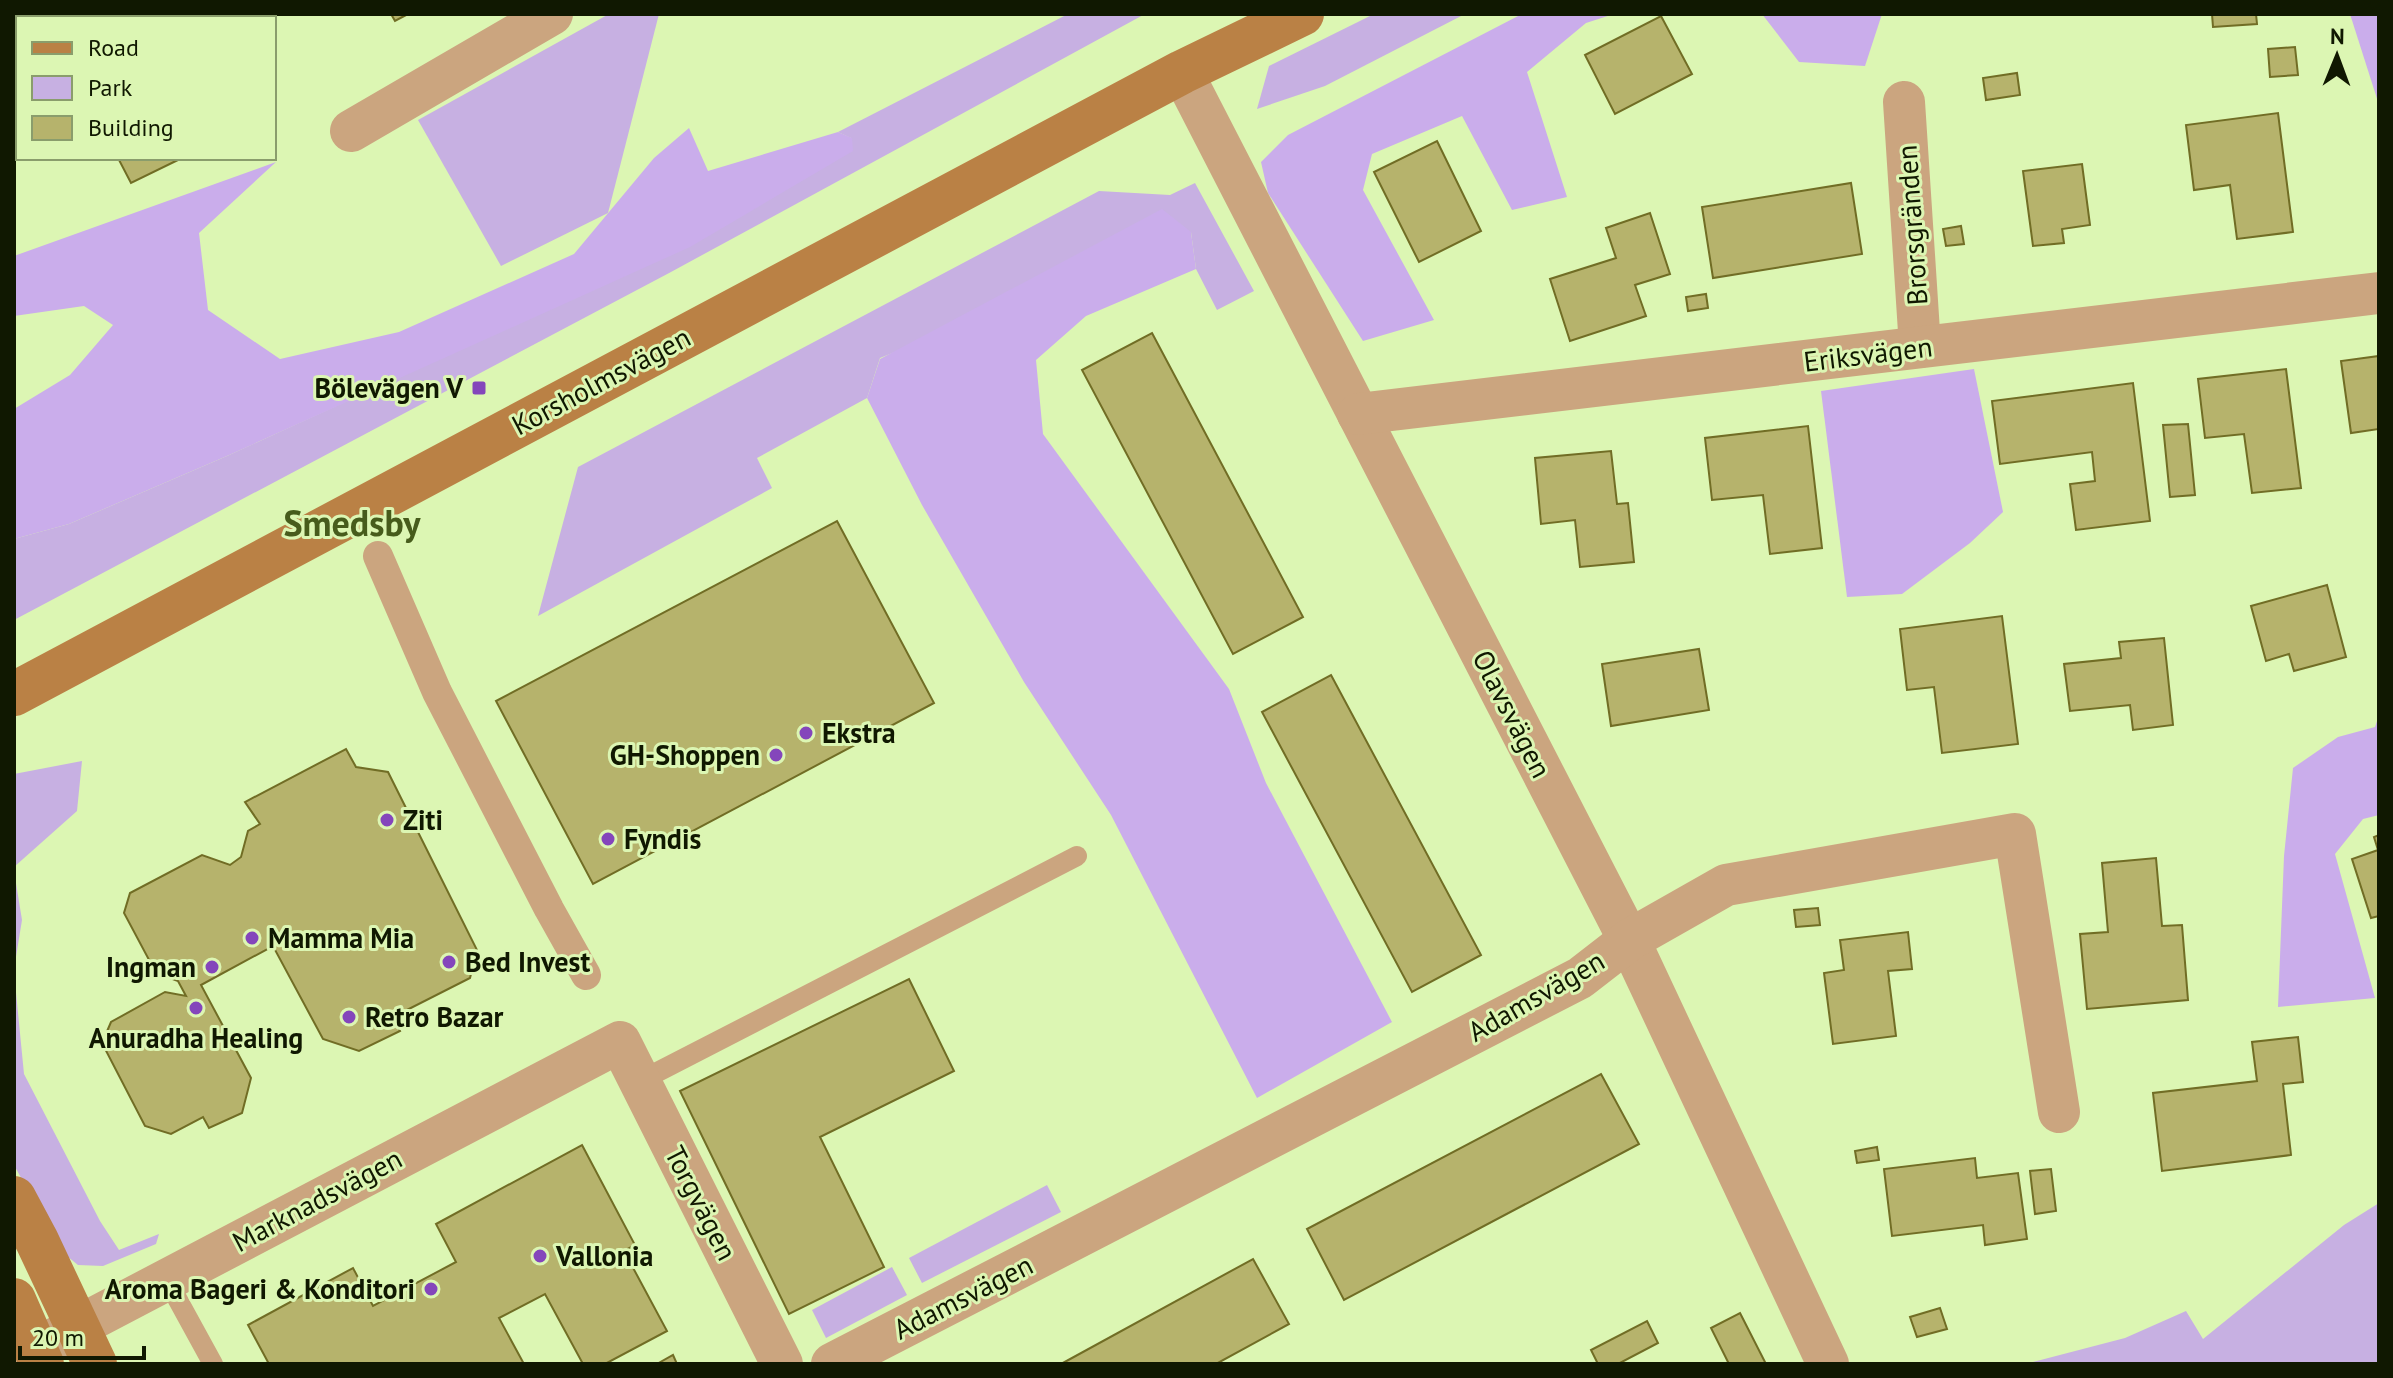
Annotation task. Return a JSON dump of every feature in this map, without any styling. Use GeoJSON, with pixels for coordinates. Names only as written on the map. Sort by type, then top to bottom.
{"type":"FeatureCollection","features":[{"type":"Feature","properties":{"kind":"main road","name":"Korsholmsvägen"},"geometry":{"type":"LineString","coordinates":[[1182,72],[1256,14]]}},
{"type":"Feature","properties":{"kind":"main road","name":"Korsholmsvägen"},"geometry":{"type":"LineString","coordinates":[[16,692],[1182,72],[1302,14]]}},
{"type":"Feature","properties":{"kind":"main road"},"geometry":{"type":"LineString","coordinates":[[14,1198],[86,1345]]}},
{"type":"Feature","properties":{"kind":"main road"},"geometry":{"type":"LineString","coordinates":[[14,1300],[30,1358]]}},
{"type":"Feature","properties":{"kind":"street"},"geometry":{"type":"LineString","coordinates":[[351,131],[552,14]]}},
{"type":"Feature","properties":{"kind":"street","name":"Olavsvägen"},"geometry":{"type":"LineString","coordinates":[[1182,72],[1629,940],[1828,1364]]}},
{"type":"Feature","properties":{"kind":"street","name":"Brorsgränden"},"geometry":{"type":"LineString","coordinates":[[1904,102],[1920,347]]}},
{"type":"Feature","properties":{"kind":"street","name":"Eriksvägen"},"geometry":{"type":"LineString","coordinates":[[1358,414],[2379,293]]}},
{"type":"Feature","properties":{"kind":"street"},"geometry":{"type":"LineString","coordinates":[[378,556],[437,692],[586,975]]}},
{"type":"Feature","properties":{"kind":"street","name":"Adamsvägen"},"geometry":{"type":"LineString","coordinates":[[832,1364],[1580,978],[1629,940],[1726,885],[2015,834],[2059,1112]]}},
{"type":"Feature","properties":{"kind":"street","name":"Torgvägen"},"geometry":{"type":"LineString","coordinates":[[620,1042],[782,1364]]}},
{"type":"Feature","properties":{"kind":"street","name":"Marknadsvägen"},"geometry":{"type":"LineString","coordinates":[[30,1358],[86,1345],[167,1280],[620,1042]]}},
{"type":"Feature","properties":{"kind":"lane"},"geometry":{"type":"LineString","coordinates":[[640,1081],[1077,856]]}},
{"type":"Feature","properties":{"kind":"lane"},"geometry":{"type":"LineString","coordinates":[[167,1280],[213,1364]]}},
{"type":"Feature","properties":{"kind":"green space"},"geometry":{"type":"Polygon","coordinates":[[[609,14],[659,14],[608,213],[501,266],[418,120],[609,14]]]}},
{"type":"Feature","properties":{"kind":"green space"},"geometry":{"type":"Polygon","coordinates":[[[1068,14],[1145,14],[671,272],[14,620],[14,539],[69,524],[417,369],[851,138],[838,132],[1068,14]]]}},
{"type":"Feature","properties":{"kind":"green space"},"geometry":{"type":"Polygon","coordinates":[[[1374,14],[1465,14],[1325,86],[1257,109],[1269,66],[1374,14]]]}},
{"type":"Feature","properties":{"kind":"green space"},"geometry":{"type":"Polygon","coordinates":[[[1195,183],[1254,291],[1217,310],[1196,269],[1191,232],[880,358],[867,398],[757,458],[772,488],[538,616],[578,467],[1099,191],[1170,195],[1195,183]]]}},
{"type":"Feature","properties":{"kind":"green space"},"geometry":{"type":"Polygon","coordinates":[[[82,761],[77,811],[14,867],[14,774],[82,761]]]}},
{"type":"Feature","properties":{"kind":"green space"},"geometry":{"type":"Polygon","coordinates":[[[14,871],[22,920],[14,969],[14,871]]]}},
{"type":"Feature","properties":{"kind":"green space"},"geometry":{"type":"Polygon","coordinates":[[[14,972],[24,1074],[100,1221],[119,1250],[159,1234],[156,1244],[103,1266],[78,1265],[62,1252],[14,1165],[14,972]]]}},
{"type":"Feature","properties":{"kind":"green space"},"geometry":{"type":"Polygon","coordinates":[[[1047,1185],[1061,1212],[922,1283],[909,1258],[1047,1185]]]}},
{"type":"Feature","properties":{"kind":"green space"},"geometry":{"type":"Polygon","coordinates":[[[2379,1203],[2379,1364],[2025,1364],[2125,1338],[2186,1311],[2203,1339],[2344,1225],[2379,1203]]]}},
{"type":"Feature","properties":{"kind":"green space"},"geometry":{"type":"Polygon","coordinates":[[[892,1267],[907,1295],[826,1338],[812,1310],[892,1267]]]}},
{"type":"Feature","properties":{"kind":"shaded area"},"geometry":{"type":"Polygon","coordinates":[[[1522,14],[1614,14],[1586,23],[1527,72],[1567,197],[1512,210],[1462,116],[1372,154],[1363,190],[1434,320],[1363,341],[1268,193],[1261,162],[1288,135],[1522,14]]]}},
{"type":"Feature","properties":{"kind":"shaded area"},"geometry":{"type":"Polygon","coordinates":[[[1762,14],[1882,14],[1865,66],[1799,62],[1762,14]]]}},
{"type":"Feature","properties":{"kind":"shaded area"},"geometry":{"type":"Polygon","coordinates":[[[2350,14],[2379,14],[2379,105],[2350,14]]]}},
{"type":"Feature","properties":{"kind":"shaded area"},"geometry":{"type":"Polygon","coordinates":[[[689,128],[708,171],[838,132],[852,138],[853,151],[690,247],[227,456],[69,524],[14,539],[14,409],[70,375],[113,325],[84,306],[14,316],[14,256],[276,162],[199,233],[208,310],[280,359],[399,332],[574,254],[654,158],[689,128]]]}},
{"type":"Feature","properties":{"kind":"shaded area"},"geometry":{"type":"Polygon","coordinates":[[[1162,209],[1191,232],[1196,269],[1086,316],[1036,360],[1043,434],[1229,689],[1266,783],[1392,1022],[1257,1098],[1111,815],[1024,682],[922,505],[867,398],[880,359],[1162,209]]]}},
{"type":"Feature","properties":{"kind":"shaded area"},"geometry":{"type":"Polygon","coordinates":[[[1974,369],[2003,512],[1970,543],[1902,594],[1847,597],[1821,391],[1974,369]]]}},
{"type":"Feature","properties":{"kind":"shaded area"},"geometry":{"type":"Polygon","coordinates":[[[2379,715],[2379,815],[2363,819],[2335,854],[2375,998],[2278,1007],[2284,856],[2293,768],[2338,737],[2375,727],[2379,715]]]}},
{"type":"Feature","properties":{"kind":"building"},"geometry":{"type":"Polygon","coordinates":[[[391,14],[408,14],[395,21],[391,14]]]}},
{"type":"Feature","properties":{"kind":"building"},"geometry":{"type":"Polygon","coordinates":[[[2212,14],[2256,14],[2257,24],[2213,27],[2212,14]]]}},
{"type":"Feature","properties":{"kind":"building"},"geometry":{"type":"Polygon","coordinates":[[[1661,16],[1692,74],[1615,114],[1585,55],[1661,16]]]}},
{"type":"Feature","properties":{"kind":"building"},"geometry":{"type":"Polygon","coordinates":[[[2295,47],[2298,75],[2270,77],[2268,49],[2295,47]]]}},
{"type":"Feature","properties":{"kind":"building"},"geometry":{"type":"Polygon","coordinates":[[[2017,73],[2020,95],[1986,100],[1983,78],[2017,73]]]}},
{"type":"Feature","properties":{"kind":"building"},"geometry":{"type":"Polygon","coordinates":[[[2278,113],[2293,232],[2237,239],[2230,185],[2194,190],[2186,125],[2278,113]]]}},
{"type":"Feature","properties":{"kind":"building"},"geometry":{"type":"Polygon","coordinates":[[[1437,141],[1481,231],[1419,262],[1374,172],[1437,141]]]}},
{"type":"Feature","properties":{"kind":"building"},"geometry":{"type":"Polygon","coordinates":[[[119,160],[178,160],[131,183],[119,160]]]}},
{"type":"Feature","properties":{"kind":"building"},"geometry":{"type":"Polygon","coordinates":[[[2082,164],[2090,225],[2062,229],[2064,243],[2033,246],[2023,171],[2082,164]]]}},
{"type":"Feature","properties":{"kind":"building"},"geometry":{"type":"Polygon","coordinates":[[[1851,183],[1862,254],[1713,278],[1702,207],[1851,183]]]}},
{"type":"Feature","properties":{"kind":"building"},"geometry":{"type":"Polygon","coordinates":[[[1650,213],[1670,274],[1635,285],[1646,316],[1570,341],[1550,279],[1616,258],[1606,228],[1650,213]]]}},
{"type":"Feature","properties":{"kind":"building"},"geometry":{"type":"Polygon","coordinates":[[[1961,226],[1964,244],[1946,246],[1943,229],[1961,226]]]}},
{"type":"Feature","properties":{"kind":"building"},"geometry":{"type":"Polygon","coordinates":[[[1706,294],[1708,308],[1688,311],[1686,297],[1706,294]]]}},
{"type":"Feature","properties":{"kind":"building"},"geometry":{"type":"Polygon","coordinates":[[[1152,333],[1303,617],[1233,654],[1082,370],[1152,333]]]}},
{"type":"Feature","properties":{"kind":"building"},"geometry":{"type":"Polygon","coordinates":[[[2379,356],[2379,429],[2351,433],[2341,361],[2379,356]]]}},
{"type":"Feature","properties":{"kind":"building"},"geometry":{"type":"Polygon","coordinates":[[[2286,369],[2301,488],[2252,493],[2244,434],[2205,438],[2198,379],[2286,369]]]}},
{"type":"Feature","properties":{"kind":"building"},"geometry":{"type":"Polygon","coordinates":[[[2133,383],[2150,521],[2076,530],[2070,484],[2095,481],[2092,452],[2000,464],[1992,401],[2133,383]]]}},
{"type":"Feature","properties":{"kind":"building"},"geometry":{"type":"Polygon","coordinates":[[[2188,424],[2195,495],[2170,497],[2163,425],[2188,424]]]}},
{"type":"Feature","properties":{"kind":"building"},"geometry":{"type":"Polygon","coordinates":[[[1808,426],[1822,548],[1770,554],[1763,495],[1712,500],[1705,438],[1808,426]]]}},
{"type":"Feature","properties":{"kind":"building"},"geometry":{"type":"Polygon","coordinates":[[[1611,451],[1617,504],[1628,503],[1634,562],[1580,567],[1575,520],[1541,524],[1535,458],[1611,451]]]}},
{"type":"Feature","properties":{"kind":"building"},"geometry":{"type":"Polygon","coordinates":[[[837,521],[934,703],[593,884],[496,701],[837,521]]]}},
{"type":"Feature","properties":{"kind":"building"},"geometry":{"type":"Polygon","coordinates":[[[2327,585],[2346,657],[2294,671],[2289,654],[2266,661],[2251,606],[2327,585]]]}},
{"type":"Feature","properties":{"kind":"building"},"geometry":{"type":"Polygon","coordinates":[[[2002,616],[2018,744],[1942,753],[1934,687],[1907,690],[1900,629],[2002,616]]]}},
{"type":"Feature","properties":{"kind":"building"},"geometry":{"type":"Polygon","coordinates":[[[2164,638],[2173,725],[2133,730],[2130,705],[2070,711],[2064,664],[2121,658],[2119,642],[2164,638]]]}},
{"type":"Feature","properties":{"kind":"building"},"geometry":{"type":"Polygon","coordinates":[[[1699,649],[1709,710],[1611,726],[1602,664],[1699,649]]]}},
{"type":"Feature","properties":{"kind":"building"},"geometry":{"type":"Polygon","coordinates":[[[1331,675],[1481,955],[1412,992],[1262,712],[1331,675]]]}},
{"type":"Feature","properties":{"kind":"building"},"geometry":{"type":"Polygon","coordinates":[[[346,749],[356,767],[388,772],[477,950],[470,978],[393,1017],[400,1031],[359,1051],[323,1039],[273,946],[201,985],[251,1078],[242,1113],[209,1128],[203,1117],[171,1134],[145,1126],[102,1043],[111,1022],[165,992],[186,996],[178,981],[156,973],[124,913],[130,893],[202,855],[230,865],[241,857],[248,831],[260,824],[245,802],[346,749]]]}},
{"type":"Feature","properties":{"kind":"building"},"geometry":{"type":"Polygon","coordinates":[[[2379,835],[2379,916],[2371,918],[2352,859],[2378,850],[2374,837],[2379,835]]]}},
{"type":"Feature","properties":{"kind":"building"},"geometry":{"type":"Polygon","coordinates":[[[2156,858],[2162,926],[2182,925],[2188,1000],[2087,1009],[2080,934],[2108,932],[2102,863],[2156,858]]]}},
{"type":"Feature","properties":{"kind":"building"},"geometry":{"type":"Polygon","coordinates":[[[1818,908],[1820,925],[1796,927],[1794,910],[1818,908]]]}},
{"type":"Feature","properties":{"kind":"building"},"geometry":{"type":"Polygon","coordinates":[[[1908,932],[1912,969],[1888,971],[1896,1036],[1833,1044],[1824,973],[1844,970],[1840,940],[1908,932]]]}},
{"type":"Feature","properties":{"kind":"building"},"geometry":{"type":"Polygon","coordinates":[[[909,979],[954,1071],[820,1137],[884,1267],[789,1314],[680,1091],[909,979]]]}},
{"type":"Feature","properties":{"kind":"building"},"geometry":{"type":"Polygon","coordinates":[[[2298,1037],[2303,1082],[2283,1084],[2291,1155],[2162,1171],[2153,1093],[2257,1081],[2252,1042],[2298,1037]]]}},
{"type":"Feature","properties":{"kind":"building"},"geometry":{"type":"Polygon","coordinates":[[[1601,1074],[1639,1144],[1344,1300],[1307,1229],[1601,1074]]]}},
{"type":"Feature","properties":{"kind":"building","name":"Vallonia"},"geometry":{"type":"Polygon","coordinates":[[[582,1145],[635,1245],[624,1251],[667,1331],[605,1364],[583,1364],[545,1294],[499,1318],[524,1364],[269,1364],[248,1325],[353,1268],[373,1306],[456,1262],[436,1224],[582,1145]]]}},
{"type":"Feature","properties":{"kind":"building"},"geometry":{"type":"Polygon","coordinates":[[[1877,1147],[1879,1160],[1857,1163],[1855,1151],[1877,1147]]]}},
{"type":"Feature","properties":{"kind":"building"},"geometry":{"type":"Polygon","coordinates":[[[1975,1158],[1977,1178],[2018,1173],[2027,1239],[1985,1245],[1983,1225],[1892,1236],[1884,1169],[1975,1158]]]}},
{"type":"Feature","properties":{"kind":"building"},"geometry":{"type":"Polygon","coordinates":[[[2051,1169],[2056,1211],[2035,1214],[2030,1171],[2051,1169]]]}},
{"type":"Feature","properties":{"kind":"building"},"geometry":{"type":"Polygon","coordinates":[[[1253,1259],[1289,1324],[1216,1364],[1061,1364],[1253,1259]]]}},
{"type":"Feature","properties":{"kind":"building"},"geometry":{"type":"Polygon","coordinates":[[[1940,1308],[1947,1329],[1917,1337],[1910,1317],[1940,1308]]]}},
{"type":"Feature","properties":{"kind":"building"},"geometry":{"type":"Polygon","coordinates":[[[1740,1313],[1766,1364],[1729,1364],[1711,1328],[1740,1313]]]}},
{"type":"Feature","properties":{"kind":"building"},"geometry":{"type":"Polygon","coordinates":[[[1647,1321],[1658,1343],[1618,1364],[1598,1364],[1591,1350],[1647,1321]]]}},
{"type":"Feature","properties":{"kind":"building"},"geometry":{"type":"Polygon","coordinates":[[[673,1355],[677,1364],[657,1364],[673,1355]]]}},
{"type":"Feature","properties":{"kind":"place","name":"Bölevägen V"},"geometry":{"type":"Point","coordinates":[479,388]}},
{"type":"Feature","properties":{"kind":"place","name":"Ekstra"},"geometry":{"type":"Point","coordinates":[806,733]}},
{"type":"Feature","properties":{"kind":"place","name":"GH-Shoppen"},"geometry":{"type":"Point","coordinates":[776,755]}},
{"type":"Feature","properties":{"kind":"place","name":"Ziti"},"geometry":{"type":"Point","coordinates":[387,820]}},
{"type":"Feature","properties":{"kind":"place","name":"Fyndis"},"geometry":{"type":"Point","coordinates":[608,839]}},
{"type":"Feature","properties":{"kind":"place","name":"Mamma Mia"},"geometry":{"type":"Point","coordinates":[252,938]}},
{"type":"Feature","properties":{"kind":"place","name":"Bed Invest"},"geometry":{"type":"Point","coordinates":[449,962]}},
{"type":"Feature","properties":{"kind":"place","name":"Ingman"},"geometry":{"type":"Point","coordinates":[212,967]}},
{"type":"Feature","properties":{"kind":"place","name":"Anuradha Healing"},"geometry":{"type":"Point","coordinates":[196,1008]}},
{"type":"Feature","properties":{"kind":"place","name":"Retro Bazar"},"geometry":{"type":"Point","coordinates":[349,1017]}},
{"type":"Feature","properties":{"kind":"place","name":"Vallonia"},"geometry":{"type":"Point","coordinates":[540,1256]}},
{"type":"Feature","properties":{"kind":"place","name":"Aroma Bageri & Konditori"},"geometry":{"type":"Point","coordinates":[431,1289]}},
{"type":"Feature","properties":{"kind":"district","name":"Smedsby"},"geometry":{"type":"Point","coordinates":[352,523]}}]}
